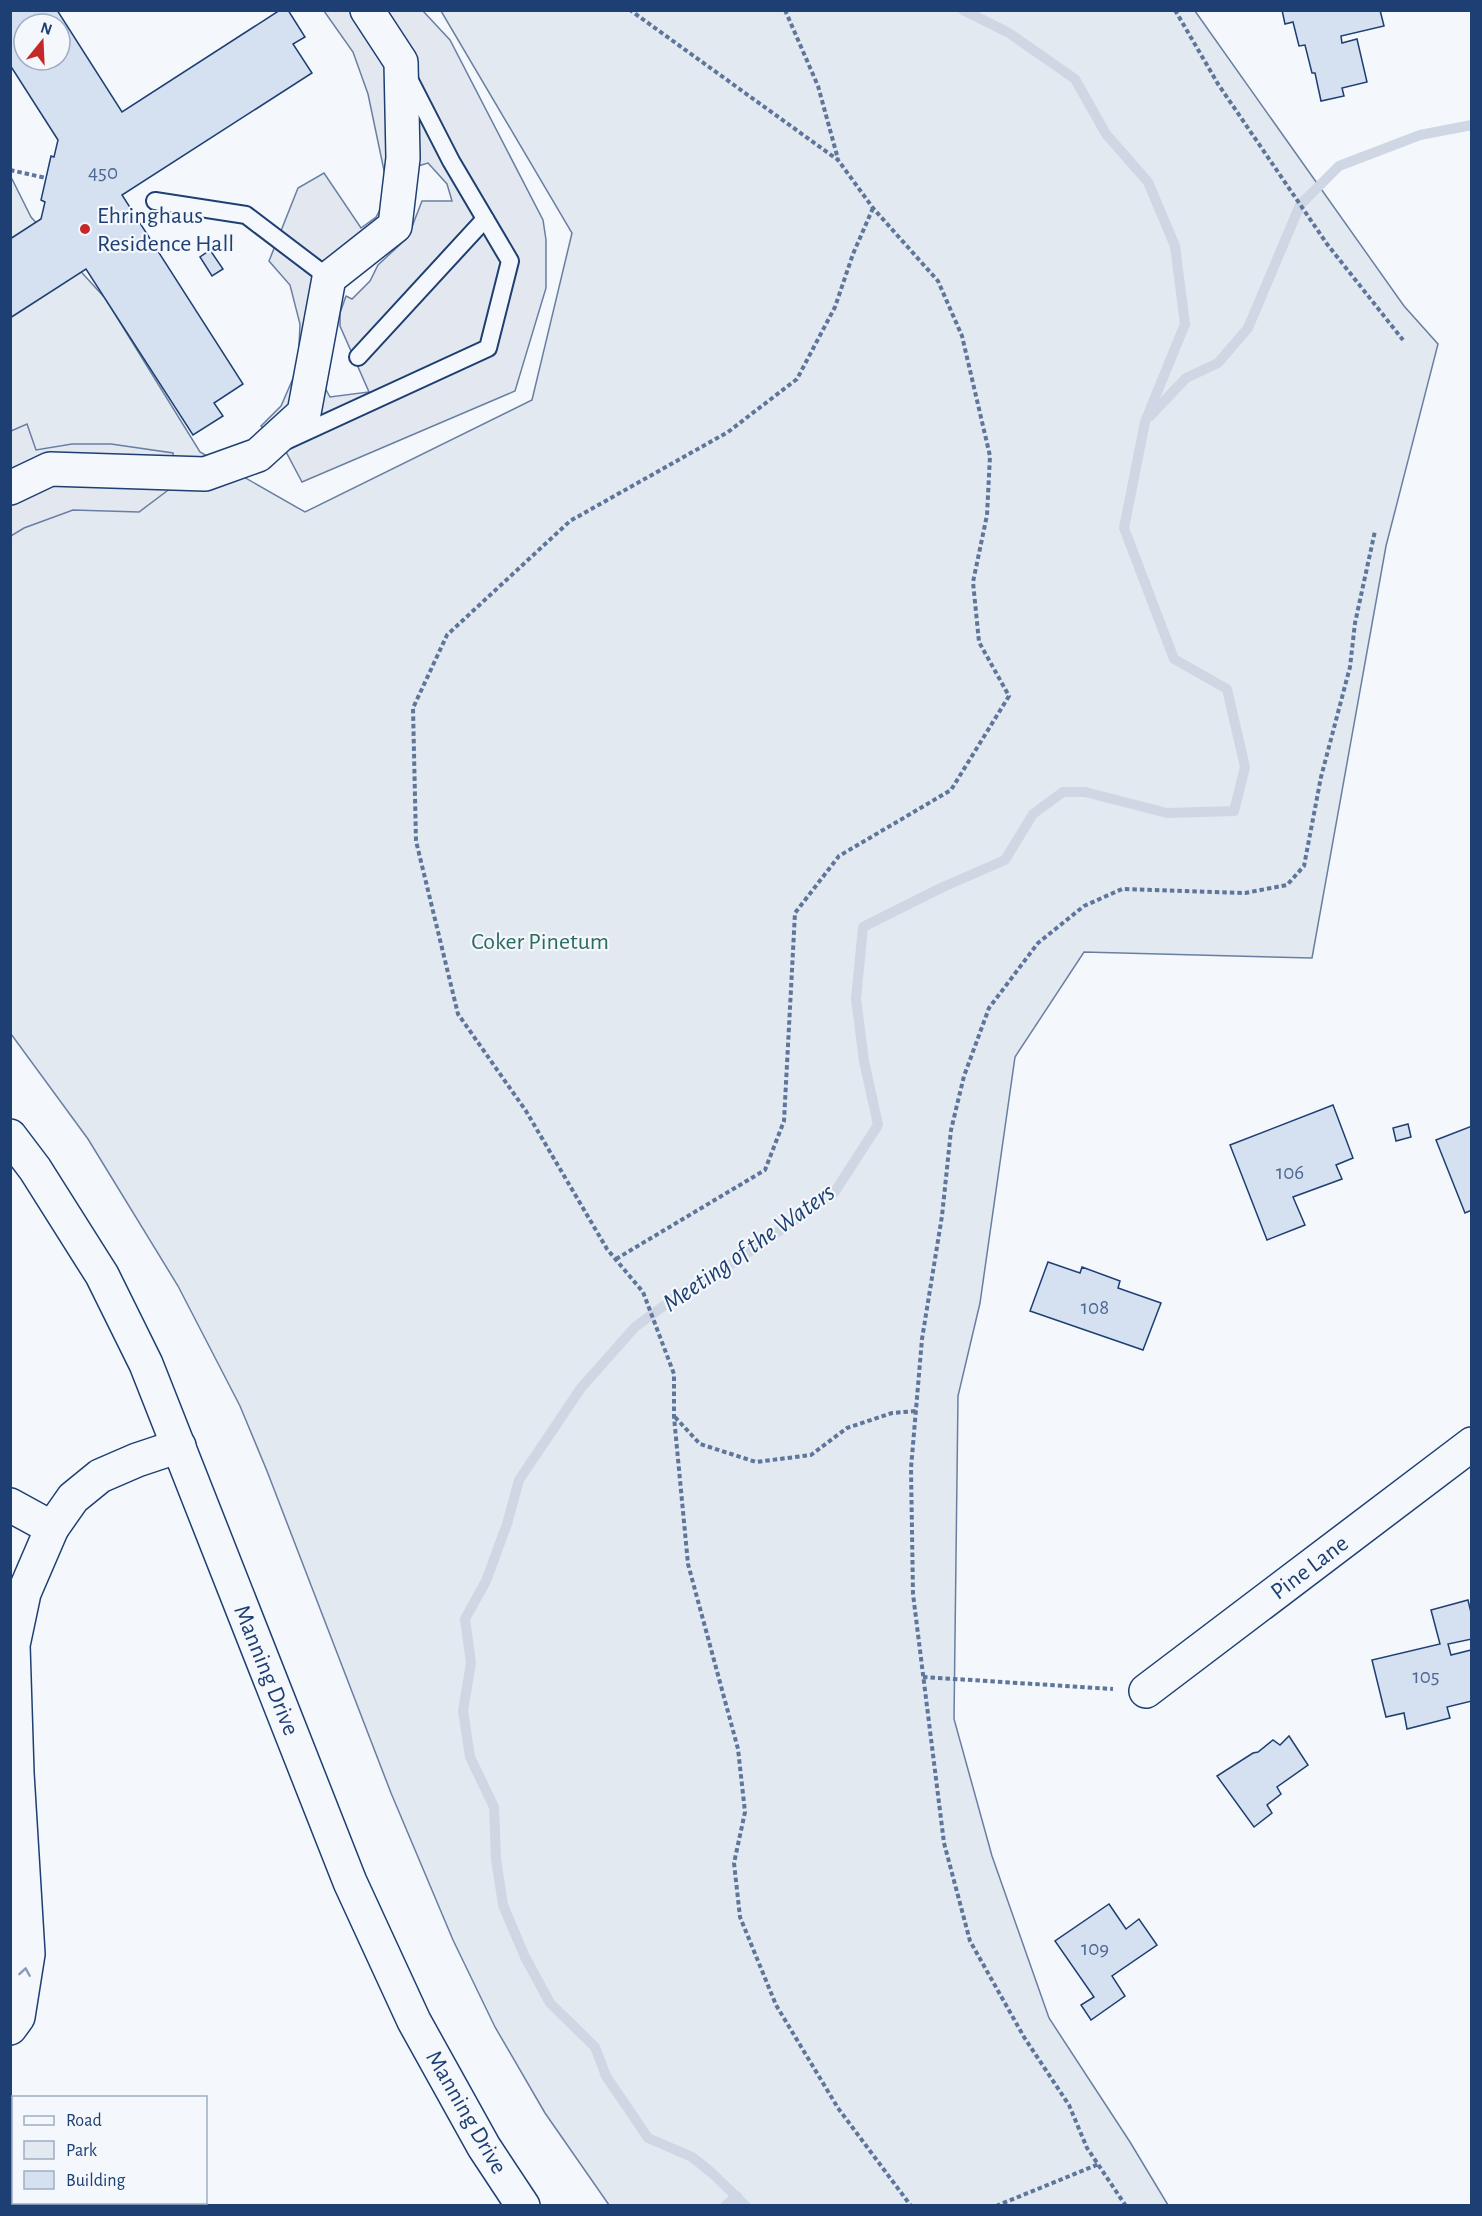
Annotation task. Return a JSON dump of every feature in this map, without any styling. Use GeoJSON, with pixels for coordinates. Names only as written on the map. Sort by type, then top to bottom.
{"type":"FeatureCollection","features":[{"type":"Feature","properties":{"kind":"street"},"geometry":{"type":"LineString","coordinates":[[10,488],[50,469],[205,474],[258,454],[304,413],[330,278],[396,226],[403,158],[401,63],[367,10]]}},
{"type":"Feature","properties":{"kind":"street","name":"Manning Drive"},"geometry":{"type":"LineString","coordinates":[[10,1136],[35,1169],[102,1275],[146,1364],[350,1882],[414,2021],[484,2147],[523,2205]]}},
{"type":"Feature","properties":{"kind":"street","name":"Pine Lane"},"geometry":{"type":"LineString","coordinates":[[1146,1691],[1472,1444]]}},
{"type":"Feature","properties":{"kind":"street"},"geometry":{"type":"LineString","coordinates":[[10,2028],[18,2017],[28,1954],[17,1773],[13,1645],[24,1593],[52,1528],[73,1498],[100,1476],[137,1460],[179,1446]]}},
{"type":"Feature","properties":{"kind":"street"},"geometry":{"type":"LineString","coordinates":[[10,1505],[52,1528]]}},
{"type":"Feature","properties":{"kind":"lane"},"geometry":{"type":"LineString","coordinates":[[258,454],[488,348],[510,261],[451,160],[401,63]]}},
{"type":"Feature","properties":{"kind":"lane"},"geometry":{"type":"LineString","coordinates":[[155,201],[246,215],[330,278]]}},
{"type":"Feature","properties":{"kind":"lane"},"geometry":{"type":"LineString","coordinates":[[358,357],[485,219]]}},
{"type":"Feature","properties":{"kind":"path"},"geometry":{"type":"LineString","coordinates":[[616,1259],[765,1170],[784,1121],[795,913],[839,856],[951,790],[1010,696],[979,642],[973,582],[987,515],[990,456],[962,336],[938,281],[873,208],[838,160],[630,10]]}},
{"type":"Feature","properties":{"kind":"path"},"geometry":{"type":"LineString","coordinates":[[785,10],[818,86],[838,160]]}},
{"type":"Feature","properties":{"kind":"path"},"geometry":{"type":"LineString","coordinates":[[1175,10],[1218,84],[1327,244],[1403,340]]}},
{"type":"Feature","properties":{"kind":"path"},"geometry":{"type":"LineString","coordinates":[[10,170],[46,178]]}},
{"type":"Feature","properties":{"kind":"path"},"geometry":{"type":"LineString","coordinates":[[873,208],[853,254],[835,307],[798,379],[728,432],[570,521],[447,635],[413,708],[416,841],[458,1014],[526,1111],[608,1249],[643,1292],[674,1374],[674,1417],[688,1564],[738,1749],[745,1812],[734,1863],[740,1917],[776,2005],[838,2108],[911,2205]]}},
{"type":"Feature","properties":{"kind":"path"},"geometry":{"type":"LineString","coordinates":[[1126,2205],[1087,2148],[1069,2104],[1024,2037],[970,1941],[944,1843],[913,1594],[911,1468],[922,1339],[942,1216],[951,1130],[964,1076],[989,1008],[1038,944],[1084,906],[1122,889],[1245,893],[1287,885],[1304,866],[1321,777],[1350,667],[1355,623],[1375,531]]}},
{"type":"Feature","properties":{"kind":"path"},"geometry":{"type":"LineString","coordinates":[[674,1417],[700,1444],[756,1462],[810,1455],[847,1428],[892,1413],[916,1411]]}},
{"type":"Feature","properties":{"kind":"path"},"geometry":{"type":"LineString","coordinates":[[923,1677],[1146,1691]]}},
{"type":"Feature","properties":{"kind":"path"},"geometry":{"type":"LineString","coordinates":[[996,2205],[1099,2164]]}},
{"type":"Feature","properties":{"kind":"green space","name":"Coker Pinetum"},"geometry":{"type":"Polygon","coordinates":[[[441,11],[1195,11],[1404,306],[1438,344],[1386,546],[1312,958],[1084,952],[1015,1057],[980,1303],[958,1396],[954,1719],[992,1856],[1049,2018],[1168,2205],[609,2205],[545,2113],[495,2027],[453,1940],[391,1793],[240,1406],[178,1286],[88,1139],[11,1034],[10,175],[31,217],[105,298],[200,452],[305,512],[532,400],[572,233],[441,11]]]}},
{"type":"Feature","properties":{"kind":"shaded area"},"geometry":{"type":"Polygon","coordinates":[[[324,11],[423,11],[450,40],[543,220],[546,240],[546,288],[515,391],[302,482],[285,450],[261,426],[281,406],[298,367],[300,324],[290,285],[269,261],[298,188],[324,173],[361,228],[376,217],[385,201],[386,180],[368,94],[353,52],[324,11]],[[428,163],[418,166],[339,288],[324,386],[330,397],[369,392],[340,326],[340,313],[346,296],[352,299],[370,281],[378,265],[408,237],[422,201],[452,201],[447,184],[428,163]]]}},
{"type":"Feature","properties":{"kind":"shaded area"},"geometry":{"type":"Polygon","coordinates":[[[27,424],[36,450],[72,444],[111,444],[173,453],[175,485],[139,512],[73,510],[24,528],[11,536],[11,431],[27,424]]]}},
{"type":"Feature","properties":{"kind":"building","name":"Ehringhaus Residence Hall"},"geometry":{"type":"Polygon","coordinates":[[[10,10],[57,10],[58,12],[12,12],[12,68],[10,65],[10,10]]]}},
{"type":"Feature","properties":{"kind":"building","name":"Ehringhaus Residence Hall"},"geometry":{"type":"Polygon","coordinates":[[[280,10],[288,10],[305,37],[293,44],[312,73],[122,195],[243,384],[214,403],[223,416],[193,435],[86,269],[10,318],[10,239],[41,219],[45,202],[41,200],[51,156],[54,157],[58,140],[14,72],[72,72],[72,34],[122,112],[280,10]]]}},
{"type":"Feature","properties":{"kind":"building"},"geometry":{"type":"Polygon","coordinates":[[[1282,10],[1380,10],[1384,26],[1341,36],[1342,43],[1357,39],[1367,82],[1342,88],[1344,96],[1321,101],[1315,73],[1312,73],[1305,45],[1299,46],[1293,22],[1285,24],[1282,10]]]}},
{"type":"Feature","properties":{"kind":"building"},"geometry":{"type":"Polygon","coordinates":[[[210,250],[223,269],[212,276],[200,257],[210,250]]]}},
{"type":"Feature","properties":{"kind":"building"},"geometry":{"type":"Polygon","coordinates":[[[1333,1105],[1353,1158],[1336,1165],[1342,1179],[1293,1197],[1305,1225],[1267,1240],[1230,1145],[1333,1105]]]}},
{"type":"Feature","properties":{"kind":"building"},"geometry":{"type":"Polygon","coordinates":[[[1408,1124],[1411,1137],[1396,1141],[1393,1128],[1408,1124]]]}},
{"type":"Feature","properties":{"kind":"building"},"geometry":{"type":"Polygon","coordinates":[[[1472,1126],[1472,1210],[1465,1213],[1436,1140],[1472,1126]]]}},
{"type":"Feature","properties":{"kind":"building"},"geometry":{"type":"Polygon","coordinates":[[[1048,1262],[1080,1273],[1082,1267],[1120,1281],[1118,1288],[1161,1303],[1143,1350],[1030,1311],[1048,1262]]]}},
{"type":"Feature","properties":{"kind":"building"},"geometry":{"type":"Polygon","coordinates":[[[1468,1600],[1472,1617],[1472,1639],[1448,1644],[1451,1655],[1471,1650],[1472,1701],[1447,1707],[1450,1718],[1407,1729],[1404,1713],[1386,1717],[1372,1660],[1440,1644],[1431,1610],[1468,1600]]]}},
{"type":"Feature","properties":{"kind":"building"},"geometry":{"type":"Polygon","coordinates":[[[1289,1736],[1308,1765],[1277,1787],[1281,1794],[1267,1805],[1272,1813],[1254,1827],[1217,1776],[1258,1752],[1273,1740],[1280,1745],[1289,1736]]]}},
{"type":"Feature","properties":{"kind":"building"},"geometry":{"type":"Polygon","coordinates":[[[1109,1904],[1126,1929],[1139,1919],[1157,1945],[1112,1976],[1125,1996],[1091,2020],[1081,2005],[1094,1997],[1055,1941],[1109,1904]]]}},
{"type":"Feature","properties":{"kind":"waterway","name":"Meeting of the Waters"},"geometry":{"type":"LineString","coordinates":[[746,2206],[692,2157],[648,2138],[606,2076],[595,2047],[550,2003],[525,1957],[503,1905],[496,1859],[494,1807],[470,1757],[463,1711],[471,1663],[465,1619],[486,1581],[507,1524],[519,1480],[581,1388],[635,1327],[680,1294],[736,1261],[834,1193],[878,1125],[864,1061],[856,999],[863,927],[943,887],[1005,860],[1033,814],[1063,792],[1085,792],[1167,813],[1234,811],[1245,767],[1227,689],[1174,659],[1124,528],[1145,422],[1185,324],[1175,246],[1148,182],[1106,134],[1075,79],[1009,33],[963,10]]}},
{"type":"Feature","properties":{"kind":"waterway"},"geometry":{"type":"LineString","coordinates":[[1150,416],[1186,378],[1218,363],[1248,328],[1300,205],[1339,166],[1420,135],[1472,125]]}},
{"type":"Feature","properties":{"kind":"waterway"},"geometry":{"type":"LineString","coordinates":[[725,2206],[737,2196]]}},
{"type":"Feature","properties":{"kind":"place","name":"Ehringhaus Residence Hall"},"geometry":{"type":"Point","coordinates":[85,229]}}]}
